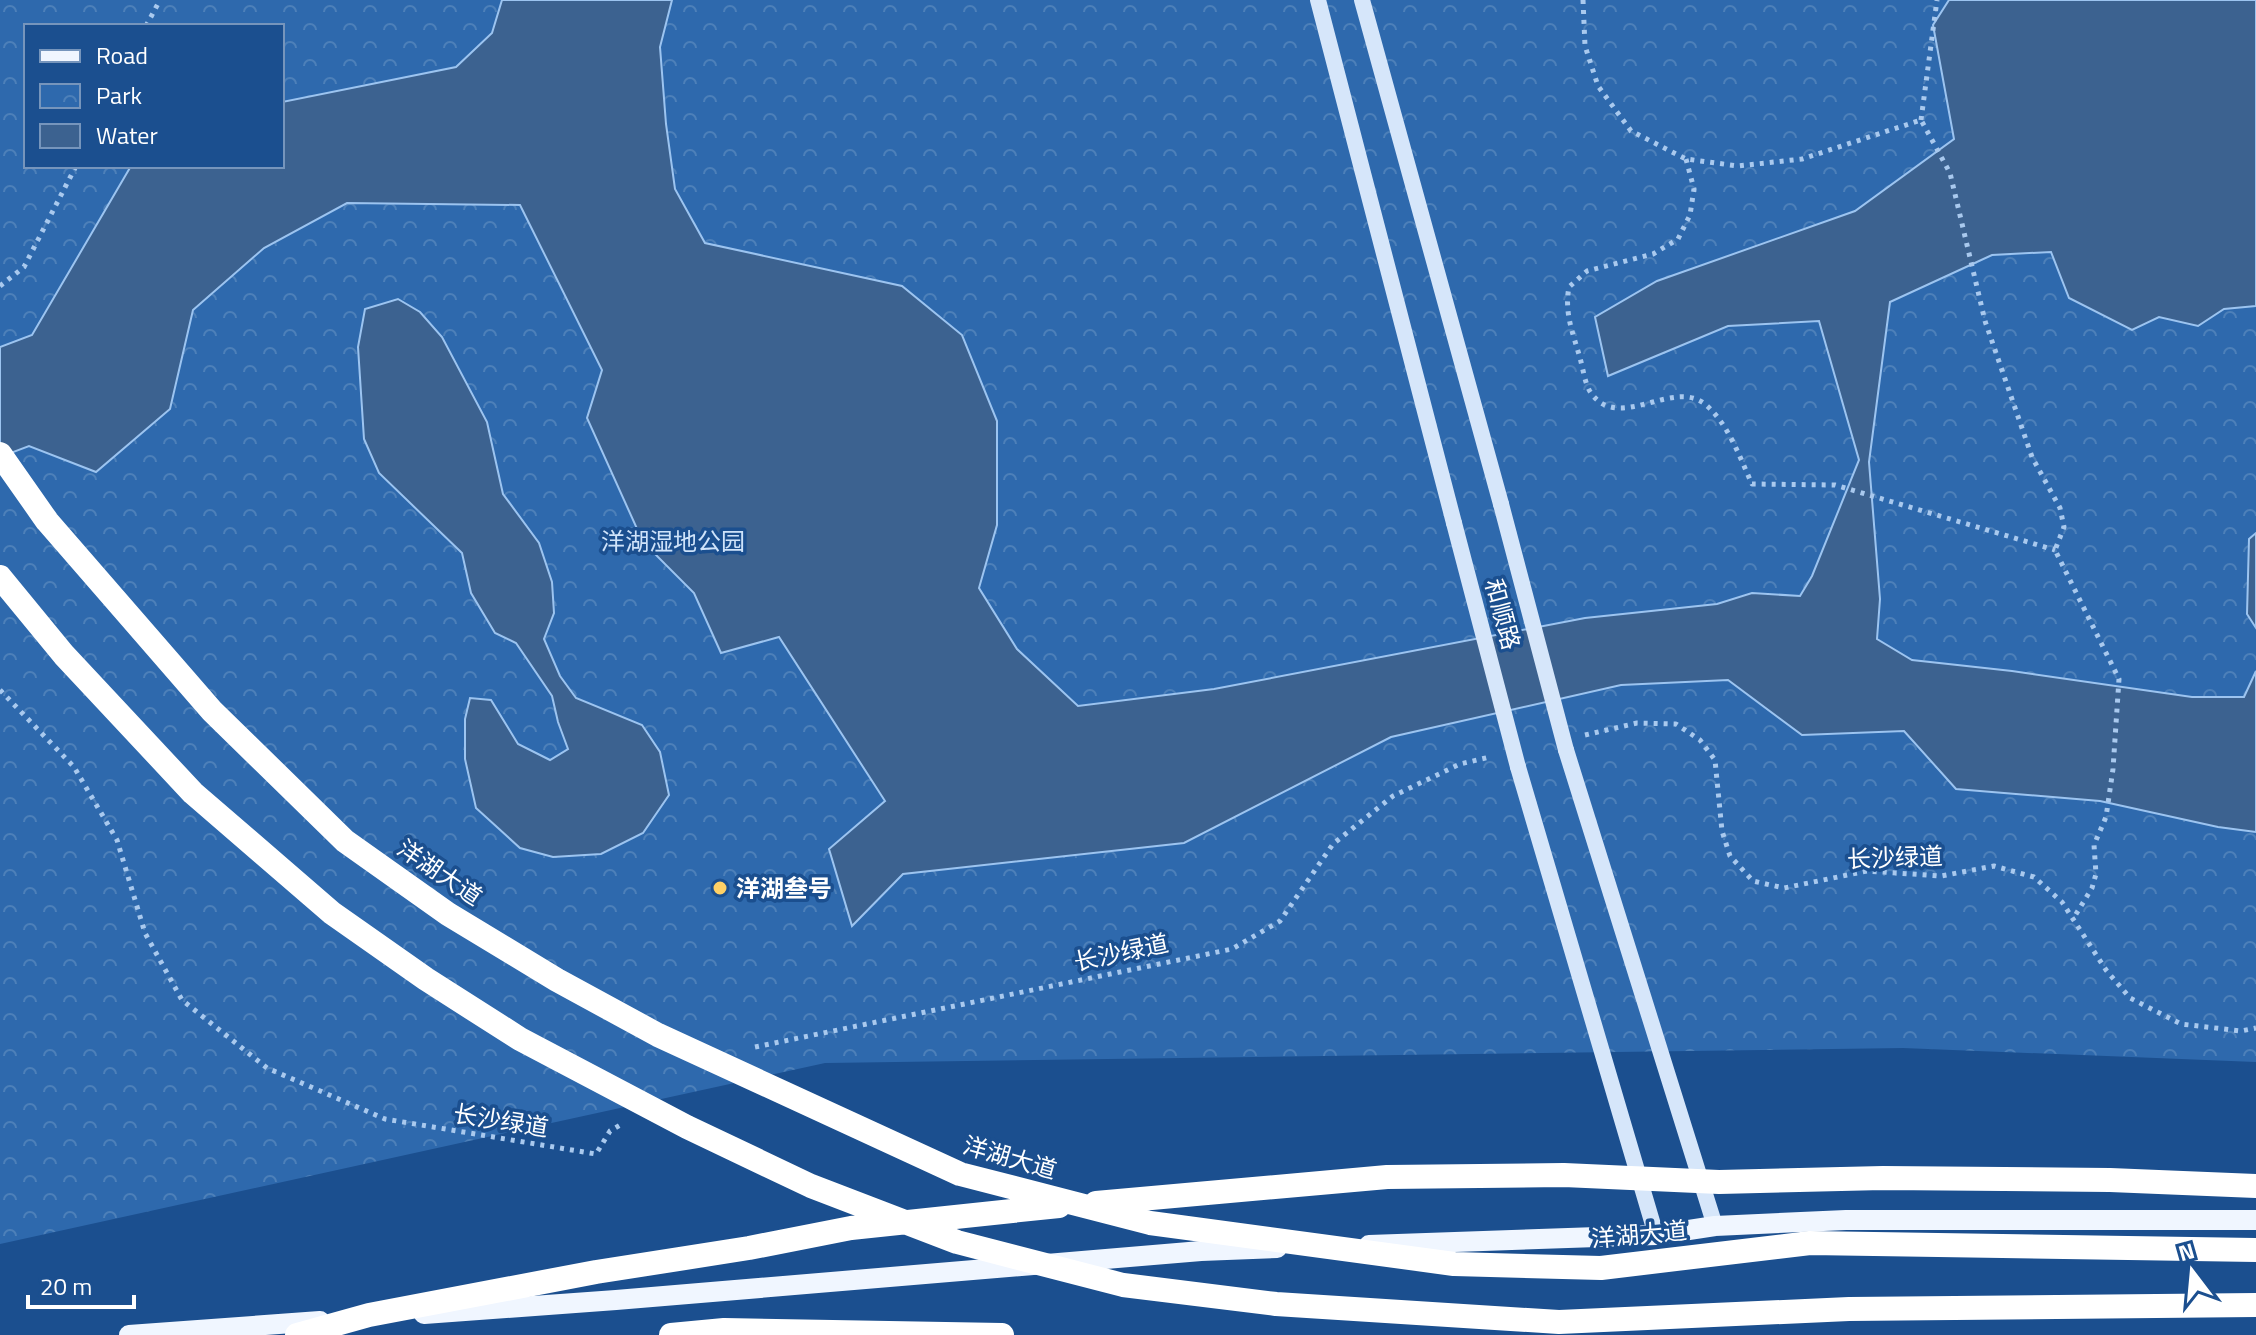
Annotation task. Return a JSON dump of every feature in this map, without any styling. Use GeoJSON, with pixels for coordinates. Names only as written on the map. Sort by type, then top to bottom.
{"type":"FeatureCollection","features":[{"type":"Feature","properties":{"kind":"highway","name":"洋湖大道"},"geometry":{"type":"LineString","coordinates":[[0,454],[47,521],[212,711],[345,841],[448,914],[633,1022],[960,1174],[1150,1223],[1454,1264],[1601,1268],[1810,1243],[2256,1250]]}},
{"type":"Feature","properties":{"kind":"highway"},"geometry":{"type":"LineString","coordinates":[[0,577],[64,655],[193,793],[332,913],[426,979],[532,1046],[687,1127],[811,1186],[957,1242],[1123,1285],[1276,1304],[1559,1322],[1849,1309],[2256,1305]]}},
{"type":"Feature","properties":{"kind":"highway"},"geometry":{"type":"LineString","coordinates":[[297,1335],[384,1312],[851,1228],[1019,1209],[1387,1177],[1564,1175],[1719,1182],[1883,1178],[2110,1180],[2256,1186]]}},
{"type":"Feature","properties":{"kind":"highway"},"geometry":{"type":"LineString","coordinates":[[671,1335],[724,1330],[1002,1335]]}},
{"type":"Feature","properties":{"kind":"main road","name":"和顺路"},"geometry":{"type":"LineString","coordinates":[[1318,0],[1518,767],[1656,1235]]}},
{"type":"Feature","properties":{"kind":"main road","name":"和顺路"},"geometry":{"type":"LineString","coordinates":[[1362,0],[1566,750],[1715,1226]]}},
{"type":"Feature","properties":{"kind":"main road"},"geometry":{"type":"LineString","coordinates":[[129,1335],[632,1299],[1201,1251],[1656,1235],[1715,1226],[1846,1220],[2256,1220]]}},
{"type":"Feature","properties":{"kind":"path"},"geometry":{"type":"LineString","coordinates":[[147,24],[160,0]]}},
{"type":"Feature","properties":{"kind":"path"},"geometry":{"type":"LineString","coordinates":[[1583,0],[1585,46],[1598,86],[1631,131],[1686,159],[1738,166],[1802,159],[1921,120]]}},
{"type":"Feature","properties":{"kind":"path"},"geometry":{"type":"LineString","coordinates":[[1937,0],[1921,120],[1950,173],[1985,321],[2032,457],[2060,508],[2064,527],[2055,550]]}},
{"type":"Feature","properties":{"kind":"path"},"geometry":{"type":"LineString","coordinates":[[1686,159],[1694,189],[1690,215],[1678,239],[1653,254],[1587,271],[1569,287],[1565,306],[1590,393],[1604,404],[1628,408],[1681,396],[1705,403],[1730,436],[1752,484],[1835,485],[2055,550],[2119,679],[2113,769],[2106,817],[2094,845],[2096,874],[2092,888],[2073,919]]}},
{"type":"Feature","properties":{"kind":"path"},"geometry":{"type":"LineString","coordinates":[[0,286],[24,267],[75,168]]}},
{"type":"Feature","properties":{"kind":"path","name":"长沙绿道"},"geometry":{"type":"LineString","coordinates":[[0,690],[74,767],[117,840],[145,933],[182,1000],[267,1068],[385,1119],[596,1154],[610,1131],[623,1123]]}},
{"type":"Feature","properties":{"kind":"path","name":"长沙绿道"},"geometry":{"type":"LineString","coordinates":[[1578,736],[1637,723],[1676,724],[1700,740],[1715,760],[1722,831],[1730,856],[1753,881],[1784,888],[1867,871],[1941,876],[1994,866],[2034,877],[2062,902],[2106,970],[2130,998],[2181,1024],[2241,1031],[2256,1028]]}},
{"type":"Feature","properties":{"kind":"path","name":"长沙绿道"},"geometry":{"type":"LineString","coordinates":[[752,1047],[1232,949],[1280,921],[1333,844],[1393,796],[1460,764],[1504,754]]}},
{"type":"Feature","properties":{"kind":"green space","name":"洋湖湿地公园"},"geometry":{"type":"Polygon","coordinates":[[[0,0],[2256,0],[2256,1062],[1903,1048],[825,1063],[0,1244],[0,0]]]}},
{"type":"Feature","properties":{"kind":"water"},"geometry":{"type":"Polygon","coordinates":[[[502,0],[672,0],[660,47],[666,124],[675,189],[705,243],[902,286],[962,335],[997,421],[997,525],[979,588],[1017,649],[1078,706],[1214,689],[1585,618],[1717,604],[1752,593],[1800,596],[1812,576],[1859,460],[1819,321],[1728,326],[1608,376],[1595,317],[1657,281],[1855,211],[1954,139],[1933,25],[1949,0],[2256,0],[2256,306],[2224,309],[2198,326],[2159,317],[2132,330],[2069,298],[2051,252],[1992,255],[1890,302],[1869,462],[1880,599],[1877,639],[1912,660],[2192,697],[2244,697],[2256,671],[2256,832],[2218,827],[2100,801],[1956,789],[1904,731],[1802,735],[1728,680],[1621,685],[1391,737],[1184,843],[903,874],[852,926],[829,849],[885,801],[779,637],[721,653],[694,593],[643,542],[587,418],[602,370],[520,205],[347,203],[264,248],[193,310],[170,409],[96,472],[29,446],[0,457],[0,347],[32,335],[130,168],[284,168],[284,102],[456,67],[492,33],[502,0]]]}},
{"type":"Feature","properties":{"kind":"water"},"geometry":{"type":"Polygon","coordinates":[[[398,299],[420,312],[442,337],[487,422],[503,494],[539,543],[552,582],[554,613],[544,639],[560,676],[576,698],[642,725],[660,752],[669,795],[643,833],[601,854],[553,857],[520,848],[476,808],[465,759],[465,719],[470,698],[491,700],[518,744],[550,760],[568,749],[552,696],[516,643],[495,633],[471,593],[462,553],[379,473],[364,439],[358,347],[365,309],[398,299]]]}},
{"type":"Feature","properties":{"kind":"water"},"geometry":{"type":"Polygon","coordinates":[[[2256,533],[2256,628],[2247,614],[2249,539],[2256,533]]]}},
{"type":"Feature","properties":{"kind":"place","name":"洋湖叁号"},"geometry":{"type":"Point","coordinates":[720,888]}}]}
